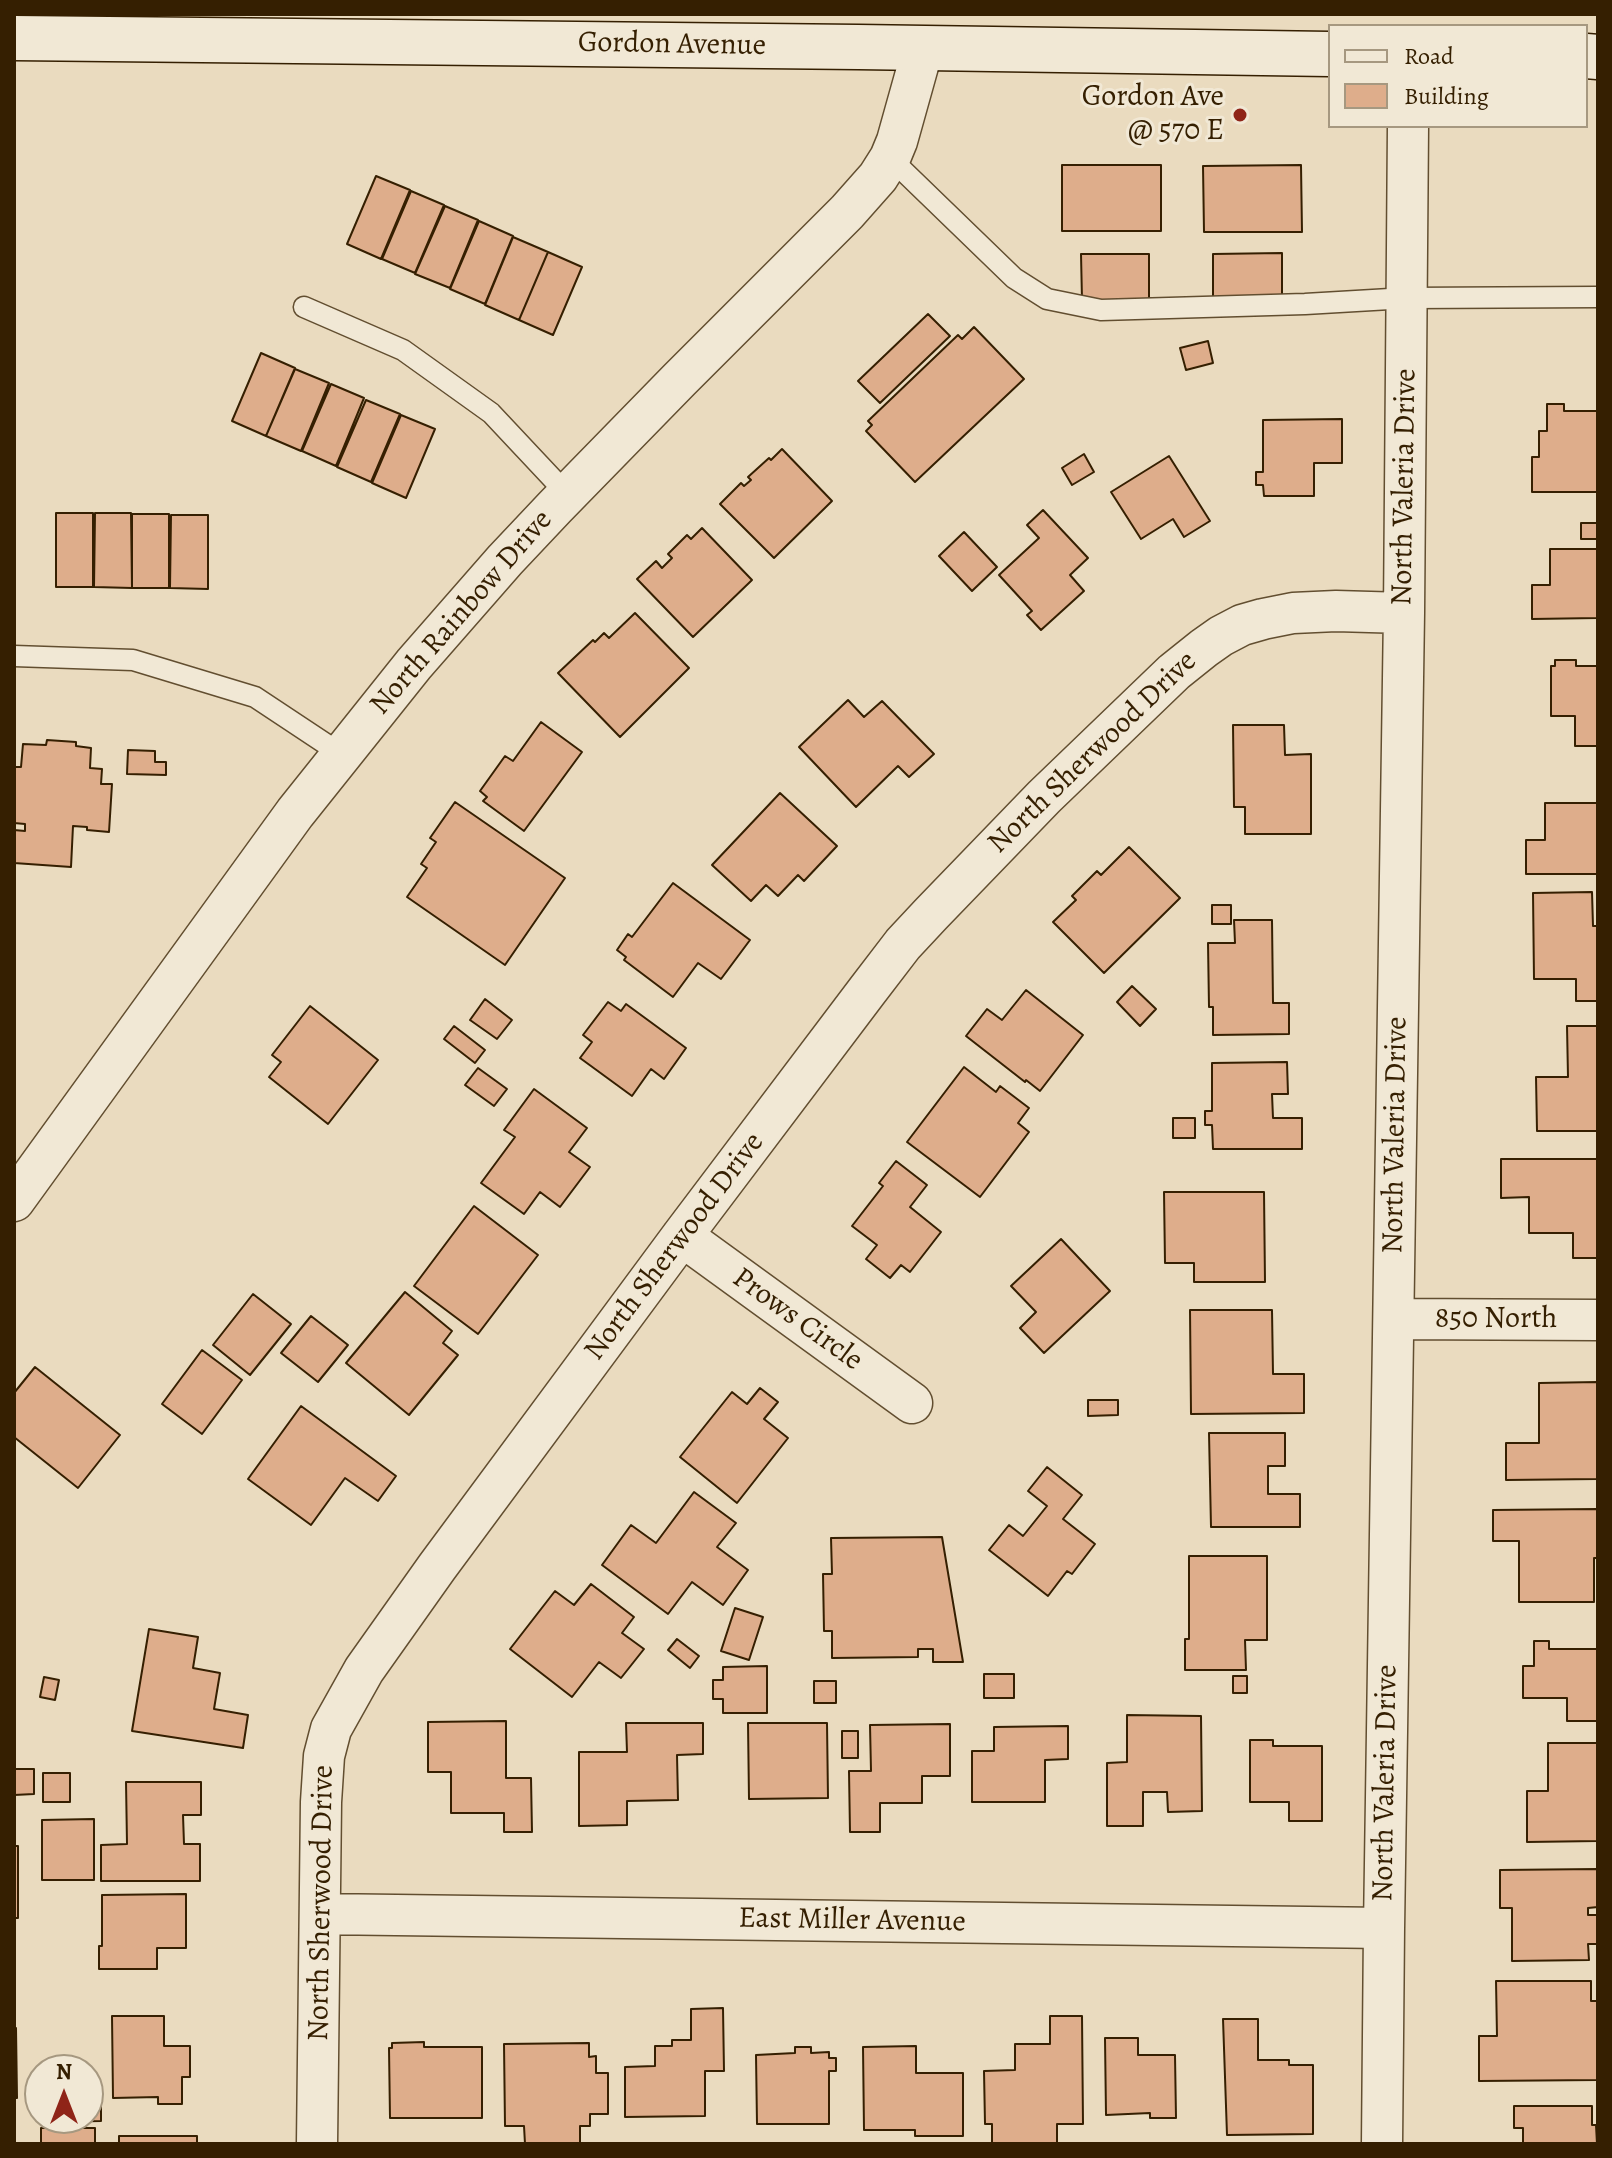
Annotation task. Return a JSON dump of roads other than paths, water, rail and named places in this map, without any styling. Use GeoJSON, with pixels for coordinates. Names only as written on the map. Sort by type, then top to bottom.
{"type":"FeatureCollection","features":[{"type":"Feature","properties":{"kind":"main road","name":"Gordon Avenue"},"geometry":{"type":"LineString","coordinates":[[14,38],[1328,54]]}},
{"type":"Feature","properties":{"kind":"street","name":"North Rainbow Drive"},"geometry":{"type":"LineString","coordinates":[[14,1201],[210,928],[341,754],[414,664],[567,494],[862,197],[878,177],[897,141],[923,48]]}},
{"type":"Feature","properties":{"kind":"street","name":"North Valeria Drive"},"geometry":{"type":"LineString","coordinates":[[1382,2144],[1408,128]]}},
{"type":"Feature","properties":{"kind":"street","name":"North Sherwood Drive"},"geometry":{"type":"LineString","coordinates":[[317,2144],[324,1756],[337,1715],[364,1670],[437,1567],[903,944],[1044,797],[1174,672],[1221,636],[1242,625],[1307,613],[1404,613]]}},
{"type":"Feature","properties":{"kind":"street","name":"Prows Circle"},"geometry":{"type":"LineString","coordinates":[[682,1236],[912,1403]]}},
{"type":"Feature","properties":{"kind":"street","name":"850 North"},"geometry":{"type":"LineString","coordinates":[[1394,1319],[1598,1320]]}},
{"type":"Feature","properties":{"kind":"street","name":"East Miller Avenue"},"geometry":{"type":"LineString","coordinates":[[320,1914],[1384,1928]]}},
{"type":"Feature","properties":{"kind":"lane"},"geometry":{"type":"LineString","coordinates":[[890,158],[1014,278],[1047,299],[1101,310],[1407,298],[1598,297]]}},
{"type":"Feature","properties":{"kind":"lane"},"geometry":{"type":"LineString","coordinates":[[304,307],[403,350],[491,413],[567,494]]}},
{"type":"Feature","properties":{"kind":"lane"},"geometry":{"type":"LineString","coordinates":[[14,656],[133,660],[255,697],[341,754]]}},
{"type":"Feature","properties":{"kind":"place","name":"Gordon Ave @ 570 E"},"geometry":{"type":"Point","coordinates":[1240,115]}}]}
